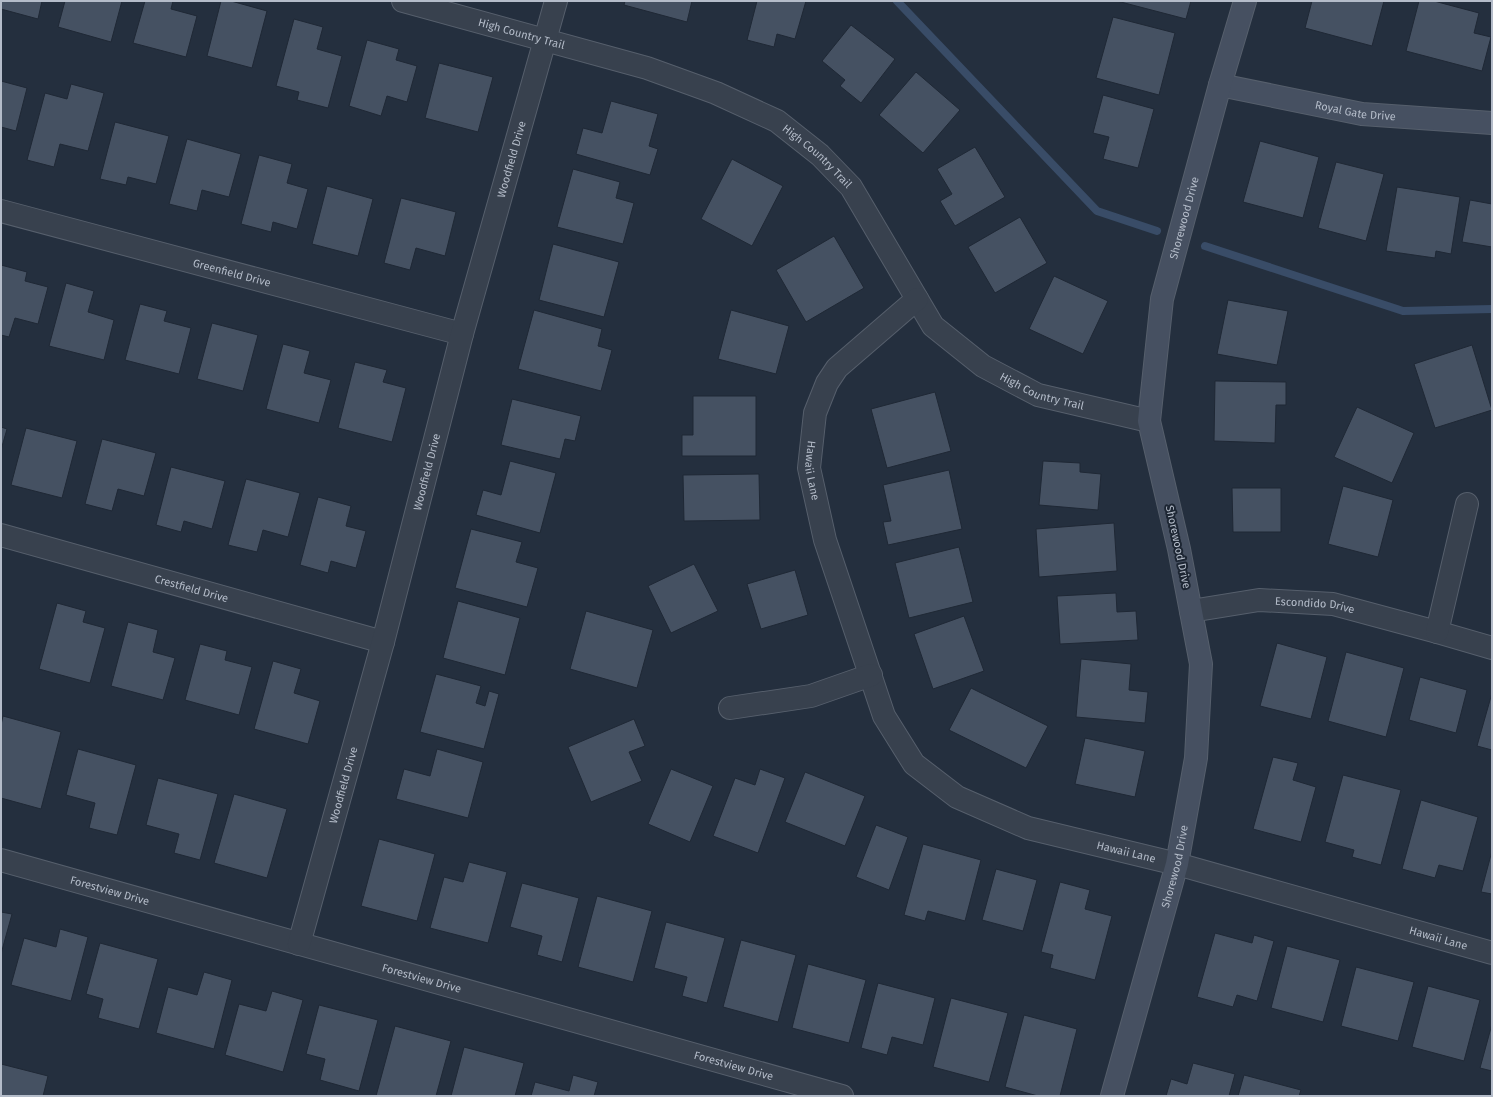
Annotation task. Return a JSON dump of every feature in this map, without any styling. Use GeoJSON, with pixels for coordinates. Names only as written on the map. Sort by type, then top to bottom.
{"type":"FeatureCollection","features":[{"type":"Feature","properties":{"kind":"street","name":"High Country Trail"},"geometry":{"type":"LineString","coordinates":[[403,1],[544,41],[647,68],[716,93],[777,122],[820,155],[851,188],[933,326],[983,366],[1038,395],[1149,421]]}},
{"type":"Feature","properties":{"kind":"street","name":"Woodfield Drive"},"geometry":{"type":"LineString","coordinates":[[298,944],[383,642],[462,334],[556,1]]}},
{"type":"Feature","properties":{"kind":"street","name":"Shorewood Drive"},"geometry":{"type":"LineString","coordinates":[[1112,1096],[1177,864],[1196,758],[1200,664],[1179,549],[1149,421],[1162,299],[1220,85],[1245,1]]}},
{"type":"Feature","properties":{"kind":"street","name":"Royal Gate Drive"},"geometry":{"type":"LineString","coordinates":[[1220,85],[1362,114],[1492,123]]}},
{"type":"Feature","properties":{"kind":"street","name":"Greenfield Drive"},"geometry":{"type":"LineString","coordinates":[[1,211],[462,334]]}},
{"type":"Feature","properties":{"kind":"street","name":"Hawaii Lane"},"geometry":{"type":"LineString","coordinates":[[917,299],[837,368],[827,383],[815,413],[809,468],[825,540],[884,716],[914,764],[957,797],[1028,828],[1177,864],[1492,953]]}},
{"type":"Feature","properties":{"kind":"street"},"geometry":{"type":"LineString","coordinates":[[1437,632],[1467,504]]}},
{"type":"Feature","properties":{"kind":"street","name":"Crestfield Drive"},"geometry":{"type":"LineString","coordinates":[[1,535],[383,642]]}},
{"type":"Feature","properties":{"kind":"street","name":"Escondido Drive"},"geometry":{"type":"LineString","coordinates":[[1191,611],[1259,600],[1333,604],[1492,648]]}},
{"type":"Feature","properties":{"kind":"street"},"geometry":{"type":"LineString","coordinates":[[730,708],[811,696],[871,675]]}},
{"type":"Feature","properties":{"kind":"street","name":"Forestview Drive"},"geometry":{"type":"LineString","coordinates":[[1,860],[842,1096]]}},
{"type":"Feature","properties":{"kind":"building"},"geometry":{"type":"Polygon","coordinates":[[[1,1],[42,1],[38,19],[1,9],[1,1]]]}},
{"type":"Feature","properties":{"kind":"building"},"geometry":{"type":"Polygon","coordinates":[[[65,1],[122,1],[111,42],[58,27],[65,1]]]}},
{"type":"Feature","properties":{"kind":"building"},"geometry":{"type":"Polygon","coordinates":[[[145,1],[173,1],[171,9],[197,16],[186,57],[133,43],[145,1]]]}},
{"type":"Feature","properties":{"kind":"building"},"geometry":{"type":"Polygon","coordinates":[[[221,1],[231,1],[267,11],[252,68],[207,56],[221,1]]]}},
{"type":"Feature","properties":{"kind":"building"},"geometry":{"type":"Polygon","coordinates":[[[625,1],[692,1],[687,22],[624,5],[625,1]]]}},
{"type":"Feature","properties":{"kind":"building"},"geometry":{"type":"Polygon","coordinates":[[[757,1],[806,1],[795,39],[777,34],[774,47],[747,40],[757,1]]]}},
{"type":"Feature","properties":{"kind":"building"},"geometry":{"type":"Polygon","coordinates":[[[1117,1],[1191,1],[1186,19],[1117,1]]]}},
{"type":"Feature","properties":{"kind":"building"},"geometry":{"type":"Polygon","coordinates":[[[1312,1],[1384,1],[1372,46],[1305,28],[1312,1]]]}},
{"type":"Feature","properties":{"kind":"building"},"geometry":{"type":"Polygon","coordinates":[[[1419,1],[1434,1],[1479,13],[1474,33],[1491,37],[1482,71],[1406,51],[1419,1]]]}},
{"type":"Feature","properties":{"kind":"building"},"geometry":{"type":"Polygon","coordinates":[[[1113,17],[1175,33],[1159,95],[1096,78],[1113,17]]]}},
{"type":"Feature","properties":{"kind":"building"},"geometry":{"type":"Polygon","coordinates":[[[294,19],[323,27],[317,49],[342,56],[328,108],[297,100],[299,92],[276,86],[294,19]]]}},
{"type":"Feature","properties":{"kind":"building"},"geometry":{"type":"Polygon","coordinates":[[[851,25],[895,59],[861,103],[840,86],[845,80],[822,61],[851,25]]]}},
{"type":"Feature","properties":{"kind":"building"},"geometry":{"type":"Polygon","coordinates":[[[367,40],[399,49],[396,60],[417,66],[407,102],[387,96],[381,116],[349,106],[367,40]]]}},
{"type":"Feature","properties":{"kind":"building"},"geometry":{"type":"Polygon","coordinates":[[[439,63],[493,77],[478,132],[425,118],[439,63]]]}},
{"type":"Feature","properties":{"kind":"building"},"geometry":{"type":"Polygon","coordinates":[[[916,72],[960,110],[923,153],[879,115],[916,72]]]}},
{"type":"Feature","properties":{"kind":"building"},"geometry":{"type":"Polygon","coordinates":[[[1,81],[27,88],[16,131],[1,127],[1,81]]]}},
{"type":"Feature","properties":{"kind":"building"},"geometry":{"type":"Polygon","coordinates":[[[71,84],[104,93],[88,151],[60,144],[54,167],[27,160],[45,93],[67,99],[71,84]]]}},
{"type":"Feature","properties":{"kind":"building"},"geometry":{"type":"Polygon","coordinates":[[[1103,95],[1154,109],[1138,168],[1103,159],[1109,137],[1093,133],[1103,95]]]}},
{"type":"Feature","properties":{"kind":"building"},"geometry":{"type":"Polygon","coordinates":[[[611,101],[658,114],[649,146],[658,149],[650,175],[576,154],[583,128],[602,133],[611,101]]]}},
{"type":"Feature","properties":{"kind":"building"},"geometry":{"type":"Polygon","coordinates":[[[115,122],[169,136],[156,184],[128,177],[126,185],[100,179],[115,122]]]}},
{"type":"Feature","properties":{"kind":"building"},"geometry":{"type":"Polygon","coordinates":[[[187,139],[241,154],[229,197],[202,190],[197,211],[169,204],[187,139]]]}},
{"type":"Feature","properties":{"kind":"building"},"geometry":{"type":"Polygon","coordinates":[[[1260,141],[1319,157],[1303,218],[1243,202],[1260,141]]]}},
{"type":"Feature","properties":{"kind":"building"},"geometry":{"type":"Polygon","coordinates":[[[975,147],[1005,197],[955,226],[940,201],[952,194],[937,169],[975,147]]]}},
{"type":"Feature","properties":{"kind":"building"},"geometry":{"type":"Polygon","coordinates":[[[259,155],[292,164],[287,183],[308,189],[297,229],[273,222],[271,232],[241,224],[259,155]]]}},
{"type":"Feature","properties":{"kind":"building"},"geometry":{"type":"Polygon","coordinates":[[[732,159],[783,186],[752,246],[701,219],[732,159]]]}},
{"type":"Feature","properties":{"kind":"building"},"geometry":{"type":"Polygon","coordinates":[[[1336,162],[1384,174],[1366,241],[1318,228],[1336,162]]]}},
{"type":"Feature","properties":{"kind":"building"},"geometry":{"type":"Polygon","coordinates":[[[573,169],[620,182],[616,198],[634,203],[623,244],[557,227],[573,169]]]}},
{"type":"Feature","properties":{"kind":"building"},"geometry":{"type":"Polygon","coordinates":[[[327,186],[373,199],[358,256],[312,244],[327,186]]]}},
{"type":"Feature","properties":{"kind":"building"},"geometry":{"type":"Polygon","coordinates":[[[1397,187],[1460,197],[1451,254],[1436,251],[1435,258],[1386,251],[1397,187]]]}},
{"type":"Feature","properties":{"kind":"building"},"geometry":{"type":"Polygon","coordinates":[[[401,198],[456,212],[445,256],[416,248],[410,270],[384,263],[401,198]]]}},
{"type":"Feature","properties":{"kind":"building"},"geometry":{"type":"Polygon","coordinates":[[[1470,200],[1492,204],[1492,247],[1462,242],[1470,200]]]}},
{"type":"Feature","properties":{"kind":"building"},"geometry":{"type":"Polygon","coordinates":[[[1020,217],[1047,263],[995,293],[968,247],[1020,217]]]}},
{"type":"Feature","properties":{"kind":"building"},"geometry":{"type":"Polygon","coordinates":[[[834,236],[864,288],[806,322],[776,270],[834,236]]]}},
{"type":"Feature","properties":{"kind":"building"},"geometry":{"type":"Polygon","coordinates":[[[553,244],[619,262],[604,317],[539,300],[553,244]]]}},
{"type":"Feature","properties":{"kind":"building"},"geometry":{"type":"Polygon","coordinates":[[[1,265],[27,272],[25,281],[48,287],[38,324],[15,318],[9,337],[1,335],[1,265]]]}},
{"type":"Feature","properties":{"kind":"building"},"geometry":{"type":"Polygon","coordinates":[[[1054,276],[1108,301],[1083,354],[1029,329],[1054,276]]]}},
{"type":"Feature","properties":{"kind":"building"},"geometry":{"type":"Polygon","coordinates":[[[66,283],[94,291],[88,312],[114,320],[104,360],[49,346],[66,283]]]}},
{"type":"Feature","properties":{"kind":"building"},"geometry":{"type":"Polygon","coordinates":[[[1228,300],[1288,311],[1277,365],[1217,354],[1228,300]]]}},
{"type":"Feature","properties":{"kind":"building"},"geometry":{"type":"Polygon","coordinates":[[[140,304],[167,311],[164,321],[191,328],[179,374],[125,360],[140,304]]]}},
{"type":"Feature","properties":{"kind":"building"},"geometry":{"type":"Polygon","coordinates":[[[534,310],[602,329],[598,346],[612,350],[601,391],[518,369],[534,310]]]}},
{"type":"Feature","properties":{"kind":"building"},"geometry":{"type":"Polygon","coordinates":[[[731,310],[789,326],[776,374],[718,359],[731,310]]]}},
{"type":"Feature","properties":{"kind":"building"},"geometry":{"type":"Polygon","coordinates":[[[212,323],[258,335],[243,391],[197,379],[212,323]]]}},
{"type":"Feature","properties":{"kind":"building"},"geometry":{"type":"Polygon","coordinates":[[[283,344],[310,351],[304,373],[331,380],[319,423],[266,409],[283,344]]]}},
{"type":"Feature","properties":{"kind":"building"},"geometry":{"type":"Polygon","coordinates":[[[1472,345],[1492,410],[1435,428],[1414,364],[1472,345]]]}},
{"type":"Feature","properties":{"kind":"building"},"geometry":{"type":"Polygon","coordinates":[[[355,362],[387,370],[383,382],[406,388],[392,442],[338,428],[355,362]]]}},
{"type":"Feature","properties":{"kind":"building"},"geometry":{"type":"Polygon","coordinates":[[[1215,381],[1286,382],[1286,405],[1276,405],[1275,443],[1214,441],[1215,381]]]}},
{"type":"Feature","properties":{"kind":"building"},"geometry":{"type":"Polygon","coordinates":[[[935,392],[951,451],[887,468],[871,409],[935,392]]]}},
{"type":"Feature","properties":{"kind":"building"},"geometry":{"type":"Polygon","coordinates":[[[693,396],[756,396],[756,456],[682,456],[682,435],[693,435],[693,396]]]}},
{"type":"Feature","properties":{"kind":"building"},"geometry":{"type":"Polygon","coordinates":[[[512,399],[581,416],[575,441],[565,439],[560,459],[501,445],[512,399]]]}},
{"type":"Feature","properties":{"kind":"building"},"geometry":{"type":"Polygon","coordinates":[[[1357,407],[1414,433],[1392,483],[1334,457],[1357,407]]]}},
{"type":"Feature","properties":{"kind":"building"},"geometry":{"type":"Polygon","coordinates":[[[1,427],[7,429],[1,450],[1,427]]]}},
{"type":"Feature","properties":{"kind":"building"},"geometry":{"type":"Polygon","coordinates":[[[26,428],[77,441],[62,498],[11,485],[26,428]]]}},
{"type":"Feature","properties":{"kind":"building"},"geometry":{"type":"Polygon","coordinates":[[[102,439],[156,453],[144,496],[118,489],[112,511],[85,504],[102,439]]]}},
{"type":"Feature","properties":{"kind":"building"},"geometry":{"type":"Polygon","coordinates":[[[510,461],[556,473],[540,533],[476,515],[483,490],[501,495],[510,461]]]}},
{"type":"Feature","properties":{"kind":"building"},"geometry":{"type":"Polygon","coordinates":[[[1043,461],[1080,463],[1080,472],[1101,474],[1098,510],[1039,505],[1043,461]]]}},
{"type":"Feature","properties":{"kind":"building"},"geometry":{"type":"Polygon","coordinates":[[[171,467],[225,481],[212,529],[184,521],[181,532],[156,525],[171,467]]]}},
{"type":"Feature","properties":{"kind":"building"},"geometry":{"type":"Polygon","coordinates":[[[949,470],[962,529],[888,545],[883,522],[891,521],[883,485],[949,470]]]}},
{"type":"Feature","properties":{"kind":"building"},"geometry":{"type":"Polygon","coordinates":[[[759,474],[760,520],[684,521],[683,475],[759,474]]]}},
{"type":"Feature","properties":{"kind":"building"},"geometry":{"type":"Polygon","coordinates":[[[246,479],[300,493],[288,537],[263,530],[257,552],[228,545],[246,479]]]}},
{"type":"Feature","properties":{"kind":"building"},"geometry":{"type":"Polygon","coordinates":[[[1343,486],[1393,500],[1378,557],[1328,544],[1343,486]]]}},
{"type":"Feature","properties":{"kind":"building"},"geometry":{"type":"Polygon","coordinates":[[[1232,488],[1281,488],[1281,532],[1233,532],[1232,488]]]}},
{"type":"Feature","properties":{"kind":"building"},"geometry":{"type":"Polygon","coordinates":[[[318,497],[351,506],[346,526],[366,531],[356,568],[331,561],[328,573],[300,565],[318,497]]]}},
{"type":"Feature","properties":{"kind":"building"},"geometry":{"type":"Polygon","coordinates":[[[1114,523],[1117,571],[1039,577],[1036,529],[1114,523]]]}},
{"type":"Feature","properties":{"kind":"building"},"geometry":{"type":"Polygon","coordinates":[[[471,529],[522,542],[516,562],[538,568],[527,607],[455,588],[471,529]]]}},
{"type":"Feature","properties":{"kind":"building"},"geometry":{"type":"Polygon","coordinates":[[[959,547],[973,602],[909,618],[895,563],[959,547]]]}},
{"type":"Feature","properties":{"kind":"building"},"geometry":{"type":"Polygon","coordinates":[[[694,564],[718,611],[671,633],[648,586],[694,564]]]}},
{"type":"Feature","properties":{"kind":"building"},"geometry":{"type":"Polygon","coordinates":[[[795,570],[808,615],[761,629],[747,584],[795,570]]]}},
{"type":"Feature","properties":{"kind":"building"},"geometry":{"type":"Polygon","coordinates":[[[1116,593],[1117,612],[1136,611],[1138,640],[1060,644],[1057,596],[1116,593]]]}},
{"type":"Feature","properties":{"kind":"building"},"geometry":{"type":"Polygon","coordinates":[[[458,601],[520,618],[505,675],[443,658],[458,601]]]}},
{"type":"Feature","properties":{"kind":"building"},"geometry":{"type":"Polygon","coordinates":[[[57,603],[86,611],[83,622],[105,628],[90,683],[39,669],[57,603]]]}},
{"type":"Feature","properties":{"kind":"building"},"geometry":{"type":"Polygon","coordinates":[[[586,611],[653,630],[637,688],[570,669],[586,611]]]}},
{"type":"Feature","properties":{"kind":"building"},"geometry":{"type":"Polygon","coordinates":[[[964,616],[984,671],[933,689],[914,634],[964,616]]]}},
{"type":"Feature","properties":{"kind":"building"},"geometry":{"type":"Polygon","coordinates":[[[128,622],[158,630],[153,652],[175,658],[163,700],[111,686],[128,622]]]}},
{"type":"Feature","properties":{"kind":"building"},"geometry":{"type":"Polygon","coordinates":[[[1277,643],[1327,657],[1311,719],[1260,706],[1277,643]]]}},
{"type":"Feature","properties":{"kind":"building"},"geometry":{"type":"Polygon","coordinates":[[[200,644],[227,651],[225,660],[252,667],[239,715],[185,700],[200,644]]]}},
{"type":"Feature","properties":{"kind":"building"},"geometry":{"type":"Polygon","coordinates":[[[1346,652],[1404,668],[1386,737],[1328,721],[1346,652]]]}},
{"type":"Feature","properties":{"kind":"building"},"geometry":{"type":"Polygon","coordinates":[[[1081,659],[1131,664],[1129,690],[1148,692],[1145,723],[1076,717],[1081,659]]]}},
{"type":"Feature","properties":{"kind":"building"},"geometry":{"type":"Polygon","coordinates":[[[273,661],[301,669],[294,693],[320,701],[308,744],[254,729],[273,661]]]}},
{"type":"Feature","properties":{"kind":"building"},"geometry":{"type":"Polygon","coordinates":[[[436,674],[481,686],[476,703],[485,706],[489,691],[499,694],[484,749],[420,732],[436,674]]]}},
{"type":"Feature","properties":{"kind":"building"},"geometry":{"type":"Polygon","coordinates":[[[1420,677],[1467,690],[1456,733],[1409,720],[1420,677]]]}},
{"type":"Feature","properties":{"kind":"building"},"geometry":{"type":"Polygon","coordinates":[[[971,688],[1048,726],[1026,768],[949,730],[971,688]]]}},
{"type":"Feature","properties":{"kind":"building"},"geometry":{"type":"Polygon","coordinates":[[[1492,693],[1492,750],[1477,746],[1492,693]]]}},
{"type":"Feature","properties":{"kind":"building"},"geometry":{"type":"Polygon","coordinates":[[[3,716],[61,732],[41,809],[1,798],[1,725],[3,716]]]}},
{"type":"Feature","properties":{"kind":"building"},"geometry":{"type":"Polygon","coordinates":[[[634,719],[645,746],[629,752],[642,781],[591,802],[568,747],[634,719]]]}},
{"type":"Feature","properties":{"kind":"building"},"geometry":{"type":"Polygon","coordinates":[[[1085,738],[1145,751],[1135,797],[1075,784],[1085,738]]]}},
{"type":"Feature","properties":{"kind":"building"},"geometry":{"type":"Polygon","coordinates":[[[78,749],[136,765],[117,835],[89,828],[95,803],[66,795],[78,749]]]}},
{"type":"Feature","properties":{"kind":"building"},"geometry":{"type":"Polygon","coordinates":[[[437,749],[483,762],[468,818],[396,799],[404,769],[430,776],[437,749]]]}},
{"type":"Feature","properties":{"kind":"building"},"geometry":{"type":"Polygon","coordinates":[[[1273,757],[1298,763],[1293,780],[1316,787],[1301,842],[1253,829],[1273,757]]]}},
{"type":"Feature","properties":{"kind":"building"},"geometry":{"type":"Polygon","coordinates":[[[671,769],[713,786],[690,842],[648,824],[671,769]]]}},
{"type":"Feature","properties":{"kind":"building"},"geometry":{"type":"Polygon","coordinates":[[[760,769],[785,778],[758,853],[713,836],[735,778],[755,785],[760,769]]]}},
{"type":"Feature","properties":{"kind":"building"},"geometry":{"type":"Polygon","coordinates":[[[805,772],[865,796],[845,846],[785,822],[805,772]]]}},
{"type":"Feature","properties":{"kind":"building"},"geometry":{"type":"Polygon","coordinates":[[[1343,775],[1401,790],[1381,865],[1352,857],[1354,850],[1325,842],[1343,775]]]}},
{"type":"Feature","properties":{"kind":"building"},"geometry":{"type":"Polygon","coordinates":[[[158,778],[218,794],[200,860],[174,853],[179,834],[146,825],[158,778]]]}},
{"type":"Feature","properties":{"kind":"building"},"geometry":{"type":"Polygon","coordinates":[[[234,794],[287,809],[267,878],[214,863],[234,794]]]}},
{"type":"Feature","properties":{"kind":"building"},"geometry":{"type":"Polygon","coordinates":[[[1421,800],[1478,817],[1463,871],[1439,865],[1435,878],[1402,869],[1421,800]]]}},
{"type":"Feature","properties":{"kind":"building"},"geometry":{"type":"Polygon","coordinates":[[[876,825],[908,837],[889,890],[856,877],[876,825]]]}},
{"type":"Feature","properties":{"kind":"building"},"geometry":{"type":"Polygon","coordinates":[[[379,839],[435,854],[417,921],[361,906],[379,839]]]}},
{"type":"Feature","properties":{"kind":"building"},"geometry":{"type":"Polygon","coordinates":[[[923,844],[981,860],[965,921],[928,911],[925,921],[904,915],[923,844]]]}},
{"type":"Feature","properties":{"kind":"building"},"geometry":{"type":"Polygon","coordinates":[[[1492,851],[1492,894],[1481,892],[1492,851]]]}},
{"type":"Feature","properties":{"kind":"building"},"geometry":{"type":"Polygon","coordinates":[[[469,862],[507,872],[488,943],[430,928],[444,877],[463,882],[469,862]]]}},
{"type":"Feature","properties":{"kind":"building"},"geometry":{"type":"Polygon","coordinates":[[[996,869],[1037,880],[1023,931],[982,920],[996,869]]]}},
{"type":"Feature","properties":{"kind":"building"},"geometry":{"type":"Polygon","coordinates":[[[1060,882],[1090,890],[1085,909],[1112,916],[1095,980],[1050,968],[1053,955],[1041,952],[1060,882]]]}},
{"type":"Feature","properties":{"kind":"building"},"geometry":{"type":"Polygon","coordinates":[[[522,883],[579,898],[562,962],[537,955],[542,936],[510,927],[522,883]]]}},
{"type":"Feature","properties":{"kind":"building"},"geometry":{"type":"Polygon","coordinates":[[[597,896],[652,911],[633,982],[578,967],[597,896]]]}},
{"type":"Feature","properties":{"kind":"building"},"geometry":{"type":"Polygon","coordinates":[[[1,912],[12,914],[1,954],[1,912]]]}},
{"type":"Feature","properties":{"kind":"building"},"geometry":{"type":"Polygon","coordinates":[[[666,922],[725,938],[707,1003],[682,996],[687,977],[654,968],[666,922]]]}},
{"type":"Feature","properties":{"kind":"building"},"geometry":{"type":"Polygon","coordinates":[[[60,929],[88,937],[71,1001],[11,985],[24,938],[56,947],[60,929]]]}},
{"type":"Feature","properties":{"kind":"building"},"geometry":{"type":"Polygon","coordinates":[[[1215,933],[1252,943],[1254,935],[1274,941],[1257,1001],[1237,995],[1233,1007],[1197,997],[1215,933]]]}},
{"type":"Feature","properties":{"kind":"building"},"geometry":{"type":"Polygon","coordinates":[[[741,940],[796,955],[778,1022],[723,1007],[741,940]]]}},
{"type":"Feature","properties":{"kind":"building"},"geometry":{"type":"Polygon","coordinates":[[[100,943],[158,959],[139,1029],[98,1018],[103,999],[86,994],[100,943]]]}},
{"type":"Feature","properties":{"kind":"building"},"geometry":{"type":"Polygon","coordinates":[[[1287,946],[1340,960],[1323,1022],[1271,1008],[1287,946]]]}},
{"type":"Feature","properties":{"kind":"building"},"geometry":{"type":"Polygon","coordinates":[[[808,964],[866,980],[849,1043],[792,1028],[808,964]]]}},
{"type":"Feature","properties":{"kind":"building"},"geometry":{"type":"Polygon","coordinates":[[[1356,967],[1414,982],[1398,1041],[1341,1026],[1356,967]]]}},
{"type":"Feature","properties":{"kind":"building"},"geometry":{"type":"Polygon","coordinates":[[[204,972],[232,980],[214,1049],[156,1033],[168,987],[197,995],[204,972]]]}},
{"type":"Feature","properties":{"kind":"building"},"geometry":{"type":"Polygon","coordinates":[[[878,983],[935,998],[923,1045],[892,1037],[887,1055],[861,1048],[878,983]]]}},
{"type":"Feature","properties":{"kind":"building"},"geometry":{"type":"Polygon","coordinates":[[[1428,986],[1480,1000],[1464,1061],[1412,1047],[1428,986]]]}},
{"type":"Feature","properties":{"kind":"building"},"geometry":{"type":"Polygon","coordinates":[[[272,991],[303,1000],[283,1072],[225,1055],[239,1004],[266,1011],[272,991]]]}},
{"type":"Feature","properties":{"kind":"building"},"geometry":{"type":"Polygon","coordinates":[[[951,998],[1008,1013],[989,1082],[933,1067],[951,998]]]}},
{"type":"Feature","properties":{"kind":"building"},"geometry":{"type":"Polygon","coordinates":[[[319,1005],[378,1020],[359,1091],[320,1080],[325,1059],[306,1054],[319,1005]]]}},
{"type":"Feature","properties":{"kind":"building"},"geometry":{"type":"Polygon","coordinates":[[[1024,1015],[1077,1029],[1060,1096],[1038,1096],[1005,1087],[1024,1015]]]}},
{"type":"Feature","properties":{"kind":"building"},"geometry":{"type":"Polygon","coordinates":[[[1492,1024],[1492,1071],[1480,1068],[1492,1024]]]}},
{"type":"Feature","properties":{"kind":"building"},"geometry":{"type":"Polygon","coordinates":[[[395,1026],[451,1041],[436,1096],[376,1096],[395,1026]]]}},
{"type":"Feature","properties":{"kind":"building"},"geometry":{"type":"Polygon","coordinates":[[[464,1047],[524,1063],[515,1096],[451,1096],[464,1047]]]}},
{"type":"Feature","properties":{"kind":"building"},"geometry":{"type":"Polygon","coordinates":[[[1193,1063],[1235,1074],[1229,1096],[1166,1096],[1171,1079],[1187,1084],[1193,1063]]]}},
{"type":"Feature","properties":{"kind":"building"},"geometry":{"type":"Polygon","coordinates":[[[1,1064],[48,1076],[43,1096],[1,1096],[1,1064]]]}},
{"type":"Feature","properties":{"kind":"building"},"geometry":{"type":"Polygon","coordinates":[[[573,1075],[598,1082],[594,1096],[531,1096],[535,1082],[569,1091],[573,1075]]]}},
{"type":"Feature","properties":{"kind":"building"},"geometry":{"type":"Polygon","coordinates":[[[1244,1075],[1301,1090],[1299,1096],[1238,1096],[1244,1075]]]}},
{"type":"Feature","properties":{"kind":"waterway"},"geometry":{"type":"LineString","coordinates":[[897,1],[1097,211],[1157,231]]}},
{"type":"Feature","properties":{"kind":"waterway"},"geometry":{"type":"LineString","coordinates":[[1205,246],[1403,311],[1492,309]]}}]}
